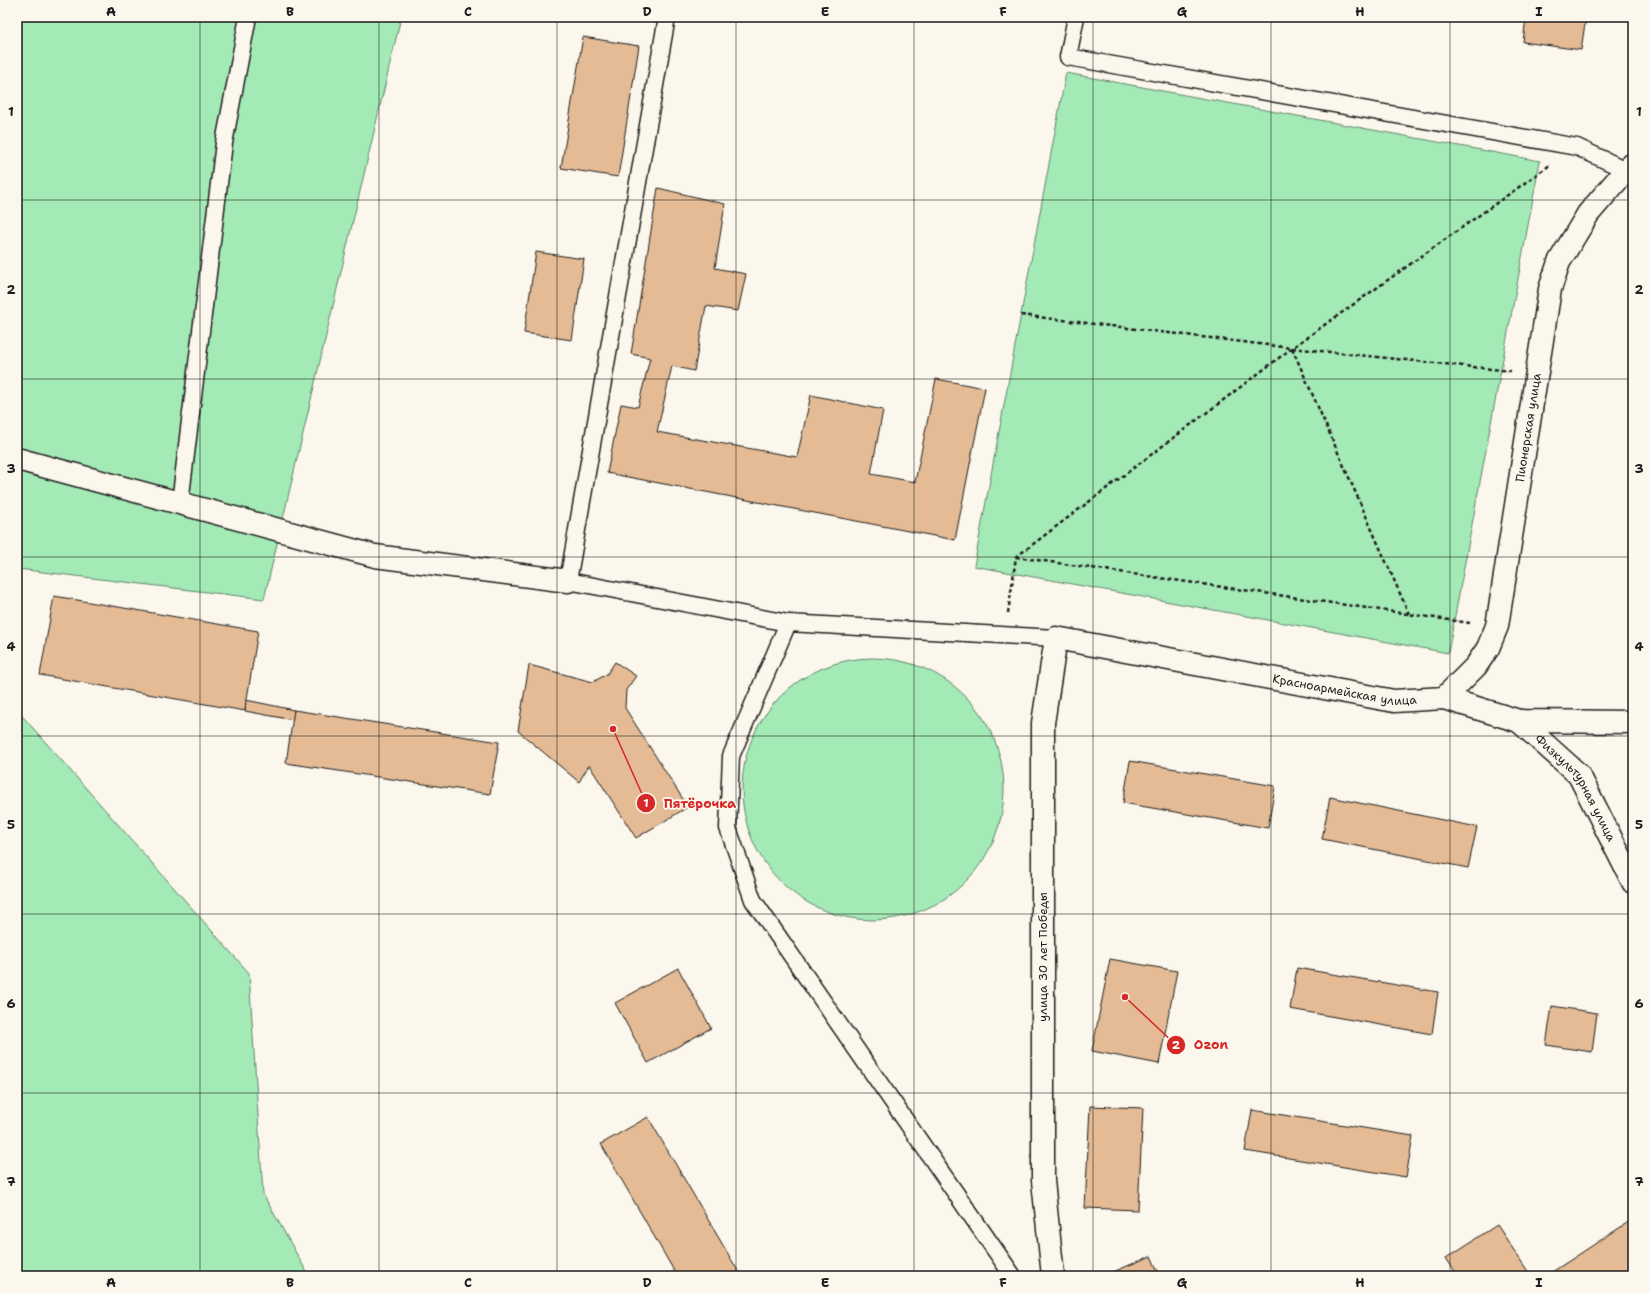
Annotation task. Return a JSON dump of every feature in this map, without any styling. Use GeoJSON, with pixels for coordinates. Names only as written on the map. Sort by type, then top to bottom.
{"type":"FeatureCollection","features":[{"type":"Feature","properties":{"kind":"main road","name":"Пионерская улица"},"geometry":{"type":"LineString","coordinates":[[1444,698],[1476,666],[1488,648],[1497,626],[1550,289],[1559,262],[1588,214],[1629,167]]}},
{"type":"Feature","properties":{"kind":"main road"},"geometry":{"type":"LineString","coordinates":[[17,460],[375,556],[568,581]]}},
{"type":"Feature","properties":{"kind":"main road","name":"Красноармейская улица"},"geometry":{"type":"LineString","coordinates":[[1056,638],[1394,701],[1444,698],[1519,721],[1633,722]]}},
{"type":"Feature","properties":{"kind":"main road","name":"улица 30 лет Победы"},"geometry":{"type":"LineString","coordinates":[[1053,1276],[1042,1181],[1043,723],[1056,638]]}},
{"type":"Feature","properties":{"kind":"main road","name":"Физкультурная улица"},"geometry":{"type":"LineString","coordinates":[[1519,721],[1579,775],[1633,882]]}},
{"type":"Feature","properties":{"kind":"lane"},"geometry":{"type":"LineString","coordinates":[[180,503],[224,143],[248,17]]}},
{"type":"Feature","properties":{"kind":"lane"},"geometry":{"type":"LineString","coordinates":[[667,17],[568,581],[788,623],[1056,638]]}},
{"type":"Feature","properties":{"kind":"lane"},"geometry":{"type":"LineString","coordinates":[[1076,17],[1068,57],[1577,147],[1629,167]]}},
{"type":"Feature","properties":{"kind":"lane"},"geometry":{"type":"LineString","coordinates":[[788,623],[731,756],[728,828],[753,900],[1013,1276]]}},
{"type":"Feature","properties":{"kind":"path"},"geometry":{"type":"LineString","coordinates":[[1005,635],[1016,558],[1292,348],[1577,147]]}},
{"type":"Feature","properties":{"kind":"path"},"geometry":{"type":"LineString","coordinates":[[1021,315],[1292,348],[1536,374]]}},
{"type":"Feature","properties":{"kind":"path"},"geometry":{"type":"LineString","coordinates":[[1292,348],[1410,615]]}},
{"type":"Feature","properties":{"kind":"path"},"geometry":{"type":"LineString","coordinates":[[1016,558],[1410,615],[1497,626]]}},
{"type":"Feature","properties":{"kind":"green space"},"geometry":{"type":"Polygon","coordinates":[[[17,17],[401,17],[264,599],[18,569],[17,577],[17,17]]]}},
{"type":"Feature","properties":{"kind":"green space"},"geometry":{"type":"Polygon","coordinates":[[[1066,73],[1540,161],[1448,653],[974,566],[1066,73]]]}},
{"type":"Feature","properties":{"kind":"green space"},"geometry":{"type":"Polygon","coordinates":[[[873,658],[899,661],[923,668],[946,680],[966,696],[982,716],[994,739],[1001,763],[1004,789],[1001,815],[994,839],[982,862],[966,882],[946,898],[923,910],[899,917],[873,920],[847,917],[823,910],[800,898],[780,882],[764,862],[752,839],[745,815],[742,789],[745,763],[752,739],[764,716],[780,696],[800,680],[823,668],[847,661],[873,658]]]}},
{"type":"Feature","properties":{"kind":"green space"},"geometry":{"type":"Polygon","coordinates":[[[17,710],[249,973],[263,1194],[309,1276],[17,1276],[17,710]]]}},
{"type":"Feature","properties":{"kind":"building"},"geometry":{"type":"Polygon","coordinates":[[[1526,17],[1586,17],[1581,50],[1523,42],[1526,17]]]}},
{"type":"Feature","properties":{"kind":"building"},"geometry":{"type":"Polygon","coordinates":[[[583,37],[639,46],[618,177],[561,168],[583,37]]]}},
{"type":"Feature","properties":{"kind":"building"},"geometry":{"type":"Polygon","coordinates":[[[658,188],[725,204],[715,268],[746,274],[738,311],[706,306],[694,371],[672,366],[657,432],[797,457],[811,395],[883,410],[871,474],[915,482],[936,379],[985,388],[955,540],[607,473],[621,404],[638,407],[650,358],[631,354],[658,188]]]}},
{"type":"Feature","properties":{"kind":"building"},"geometry":{"type":"Polygon","coordinates":[[[536,252],[584,259],[572,340],[524,333],[536,252]]]}},
{"type":"Feature","properties":{"kind":"building"},"geometry":{"type":"Polygon","coordinates":[[[54,596],[258,631],[245,711],[40,675],[54,596]]]}},
{"type":"Feature","properties":{"kind":"building"},"geometry":{"type":"Polygon","coordinates":[[[615,662],[636,676],[626,690],[625,708],[688,807],[636,838],[589,765],[579,782],[518,731],[529,665],[593,682],[607,674],[615,662]]]}},
{"type":"Feature","properties":{"kind":"building"},"geometry":{"type":"Polygon","coordinates":[[[246,700],[294,710],[293,720],[245,711],[246,700]]]}},
{"type":"Feature","properties":{"kind":"building"},"geometry":{"type":"Polygon","coordinates":[[[294,710],[499,742],[490,794],[286,763],[294,710]]]}},
{"type":"Feature","properties":{"kind":"building"},"geometry":{"type":"Polygon","coordinates":[[[1130,761],[1275,786],[1268,828],[1123,803],[1130,761]]]}},
{"type":"Feature","properties":{"kind":"building"},"geometry":{"type":"Polygon","coordinates":[[[1629,790],[1633,790],[1633,828],[1629,828],[1629,790]]]}},
{"type":"Feature","properties":{"kind":"building"},"geometry":{"type":"Polygon","coordinates":[[[1330,797],[1477,827],[1468,868],[1322,839],[1330,797]]]}},
{"type":"Feature","properties":{"kind":"building"},"geometry":{"type":"Polygon","coordinates":[[[1110,959],[1177,971],[1159,1064],[1092,1051],[1110,959]]]}},
{"type":"Feature","properties":{"kind":"building"},"geometry":{"type":"Polygon","coordinates":[[[678,968],[711,1028],[648,1063],[615,1003],[678,968]]]}},
{"type":"Feature","properties":{"kind":"building"},"geometry":{"type":"Polygon","coordinates":[[[1297,968],[1438,992],[1432,1034],[1290,1009],[1297,968]]]}},
{"type":"Feature","properties":{"kind":"building"},"geometry":{"type":"Polygon","coordinates":[[[1552,1006],[1597,1013],[1592,1052],[1546,1045],[1552,1006]]]}},
{"type":"Feature","properties":{"kind":"building"},"geometry":{"type":"Polygon","coordinates":[[[1090,1106],[1143,1108],[1138,1210],[1085,1208],[1090,1106]]]}},
{"type":"Feature","properties":{"kind":"building"},"geometry":{"type":"Polygon","coordinates":[[[1252,1110],[1413,1136],[1406,1177],[1245,1151],[1252,1110]]]}},
{"type":"Feature","properties":{"kind":"building"},"geometry":{"type":"Polygon","coordinates":[[[648,1117],[741,1276],[677,1276],[601,1144],[648,1117]]]}},
{"type":"Feature","properties":{"kind":"building"},"geometry":{"type":"Polygon","coordinates":[[[1633,1219],[1633,1276],[1546,1276],[1633,1219]]]}},
{"type":"Feature","properties":{"kind":"building"},"geometry":{"type":"Polygon","coordinates":[[[1497,1225],[1531,1276],[1458,1276],[1446,1258],[1497,1225]]]}},
{"type":"Feature","properties":{"kind":"building"},"geometry":{"type":"Polygon","coordinates":[[[1151,1256],[1160,1276],[1106,1275],[1151,1256]]]}},
{"type":"Feature","properties":{"kind":"place","name":"Пятёрочка"},"geometry":{"type":"Point","coordinates":[613,729]}},
{"type":"Feature","properties":{"kind":"place","name":"Ozon"},"geometry":{"type":"Point","coordinates":[1125,997]}}]}
